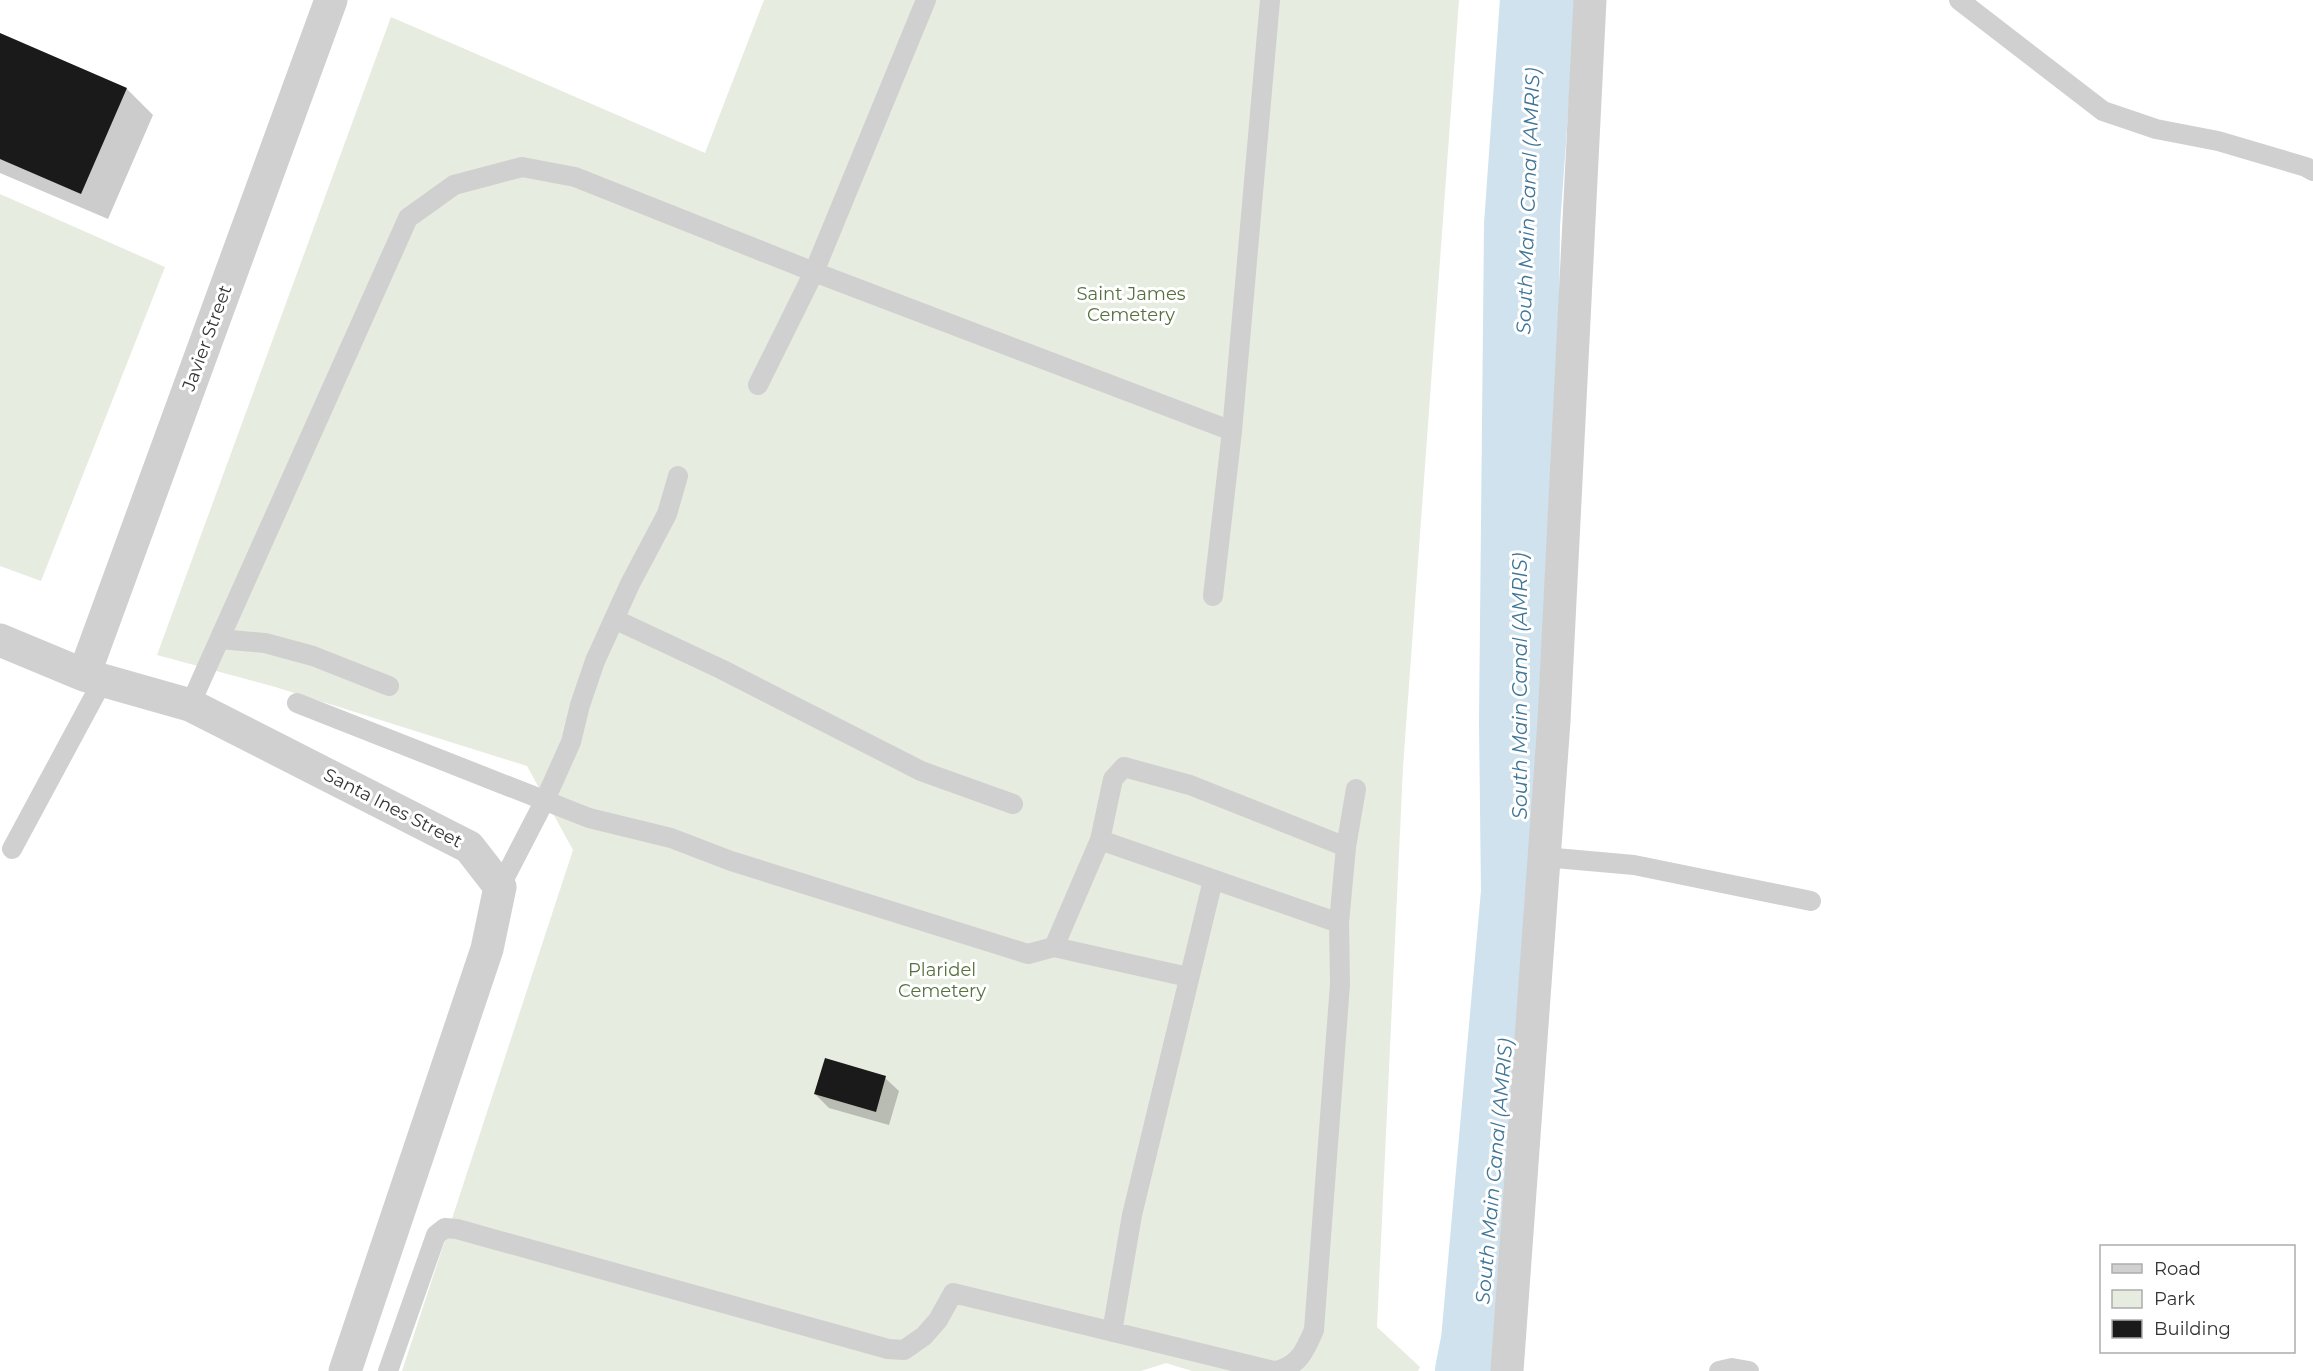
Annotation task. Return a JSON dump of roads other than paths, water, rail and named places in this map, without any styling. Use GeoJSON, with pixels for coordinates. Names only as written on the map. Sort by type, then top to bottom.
{"type":"FeatureCollection","features":[{"type":"Feature","properties":{"kind":"street","name":"Javier Street"},"geometry":{"type":"LineString","coordinates":[[93,678],[331,0]]}},
{"type":"Feature","properties":{"kind":"street"},"geometry":{"type":"LineString","coordinates":[[1507,1371],[1554,721],[1590,0]]}},
{"type":"Feature","properties":{"kind":"street","name":"Santa Ines Street"},"geometry":{"type":"LineString","coordinates":[[0,640],[93,678],[190,705],[469,847],[500,887]]}},
{"type":"Feature","properties":{"kind":"street"},"geometry":{"type":"LineString","coordinates":[[345,1371],[487,949],[500,887]]}},
{"type":"Feature","properties":{"kind":"lane"},"geometry":{"type":"LineString","coordinates":[[758,385],[814,272],[926,0]]}},
{"type":"Feature","properties":{"kind":"lane"},"geometry":{"type":"LineString","coordinates":[[1213,596],[1232,431],[1270,0]]}},
{"type":"Feature","properties":{"kind":"lane"},"geometry":{"type":"LineString","coordinates":[[1959,0],[2103,111],[2156,129],[2218,141],[2313,171]]}},
{"type":"Feature","properties":{"kind":"lane"},"geometry":{"type":"LineString","coordinates":[[190,705],[408,218],[454,185],[522,167],[575,177],[814,272],[1232,431]]}},
{"type":"Feature","properties":{"kind":"lane"},"geometry":{"type":"LineString","coordinates":[[500,887],[545,800],[571,742],[580,705],[595,661],[630,584],[667,514],[678,476]]}},
{"type":"Feature","properties":{"kind":"lane"},"geometry":{"type":"LineString","coordinates":[[615,619],[721,669],[921,771],[1013,804]]}},
{"type":"Feature","properties":{"kind":"lane"},"geometry":{"type":"LineString","coordinates":[[220,639],[265,643],[303,653],[389,686]]}},
{"type":"Feature","properties":{"kind":"lane"},"geometry":{"type":"LineString","coordinates":[[12,849],[93,678]]}},
{"type":"Feature","properties":{"kind":"lane"},"geometry":{"type":"LineString","coordinates":[[297,703],[589,818],[671,838],[731,861],[1028,954],[1054,947],[1188,977]]}},
{"type":"Feature","properties":{"kind":"lane"},"geometry":{"type":"LineString","coordinates":[[1054,947],[1100,840],[1113,779],[1124,767],[1190,785],[1346,847]]}},
{"type":"Feature","properties":{"kind":"lane"},"geometry":{"type":"LineString","coordinates":[[387,1371],[436,1235],[444,1228],[457,1229],[888,1349],[904,1350],[924,1336],[938,1320],[953,1293],[1274,1371],[1286,1369],[1303,1356],[1314,1330],[1340,984],[1339,923],[1346,847],[1356,789]]}},
{"type":"Feature","properties":{"kind":"lane"},"geometry":{"type":"LineString","coordinates":[[1100,840],[1339,923]]}},
{"type":"Feature","properties":{"kind":"lane"},"geometry":{"type":"LineString","coordinates":[[1544,857],[1634,865],[1811,901]]}},
{"type":"Feature","properties":{"kind":"lane"},"geometry":{"type":"LineString","coordinates":[[1112,1332],[1131,1215],[1213,880]]}},
{"type":"Feature","properties":{"kind":"lane"},"geometry":{"type":"LineString","coordinates":[[1719,1371],[1732,1368],[1749,1371]]}},
{"type":"Feature","properties":{"kind":"waterway","name":"South Main Canal (AMRIS)"},"geometry":{"type":"LineString","coordinates":[[1473,1371],[1479,1341],[1519,892],[1517,722],[1522,225],[1538,0]]}},
{"type":"Feature","properties":{"kind":"park label","name":"Saint James Cemetery"},"geometry":{"type":"Point","coordinates":[1131,304]}},
{"type":"Feature","properties":{"kind":"park label","name":"Plaridel Cemetery"},"geometry":{"type":"Point","coordinates":[942,980]}}]}
